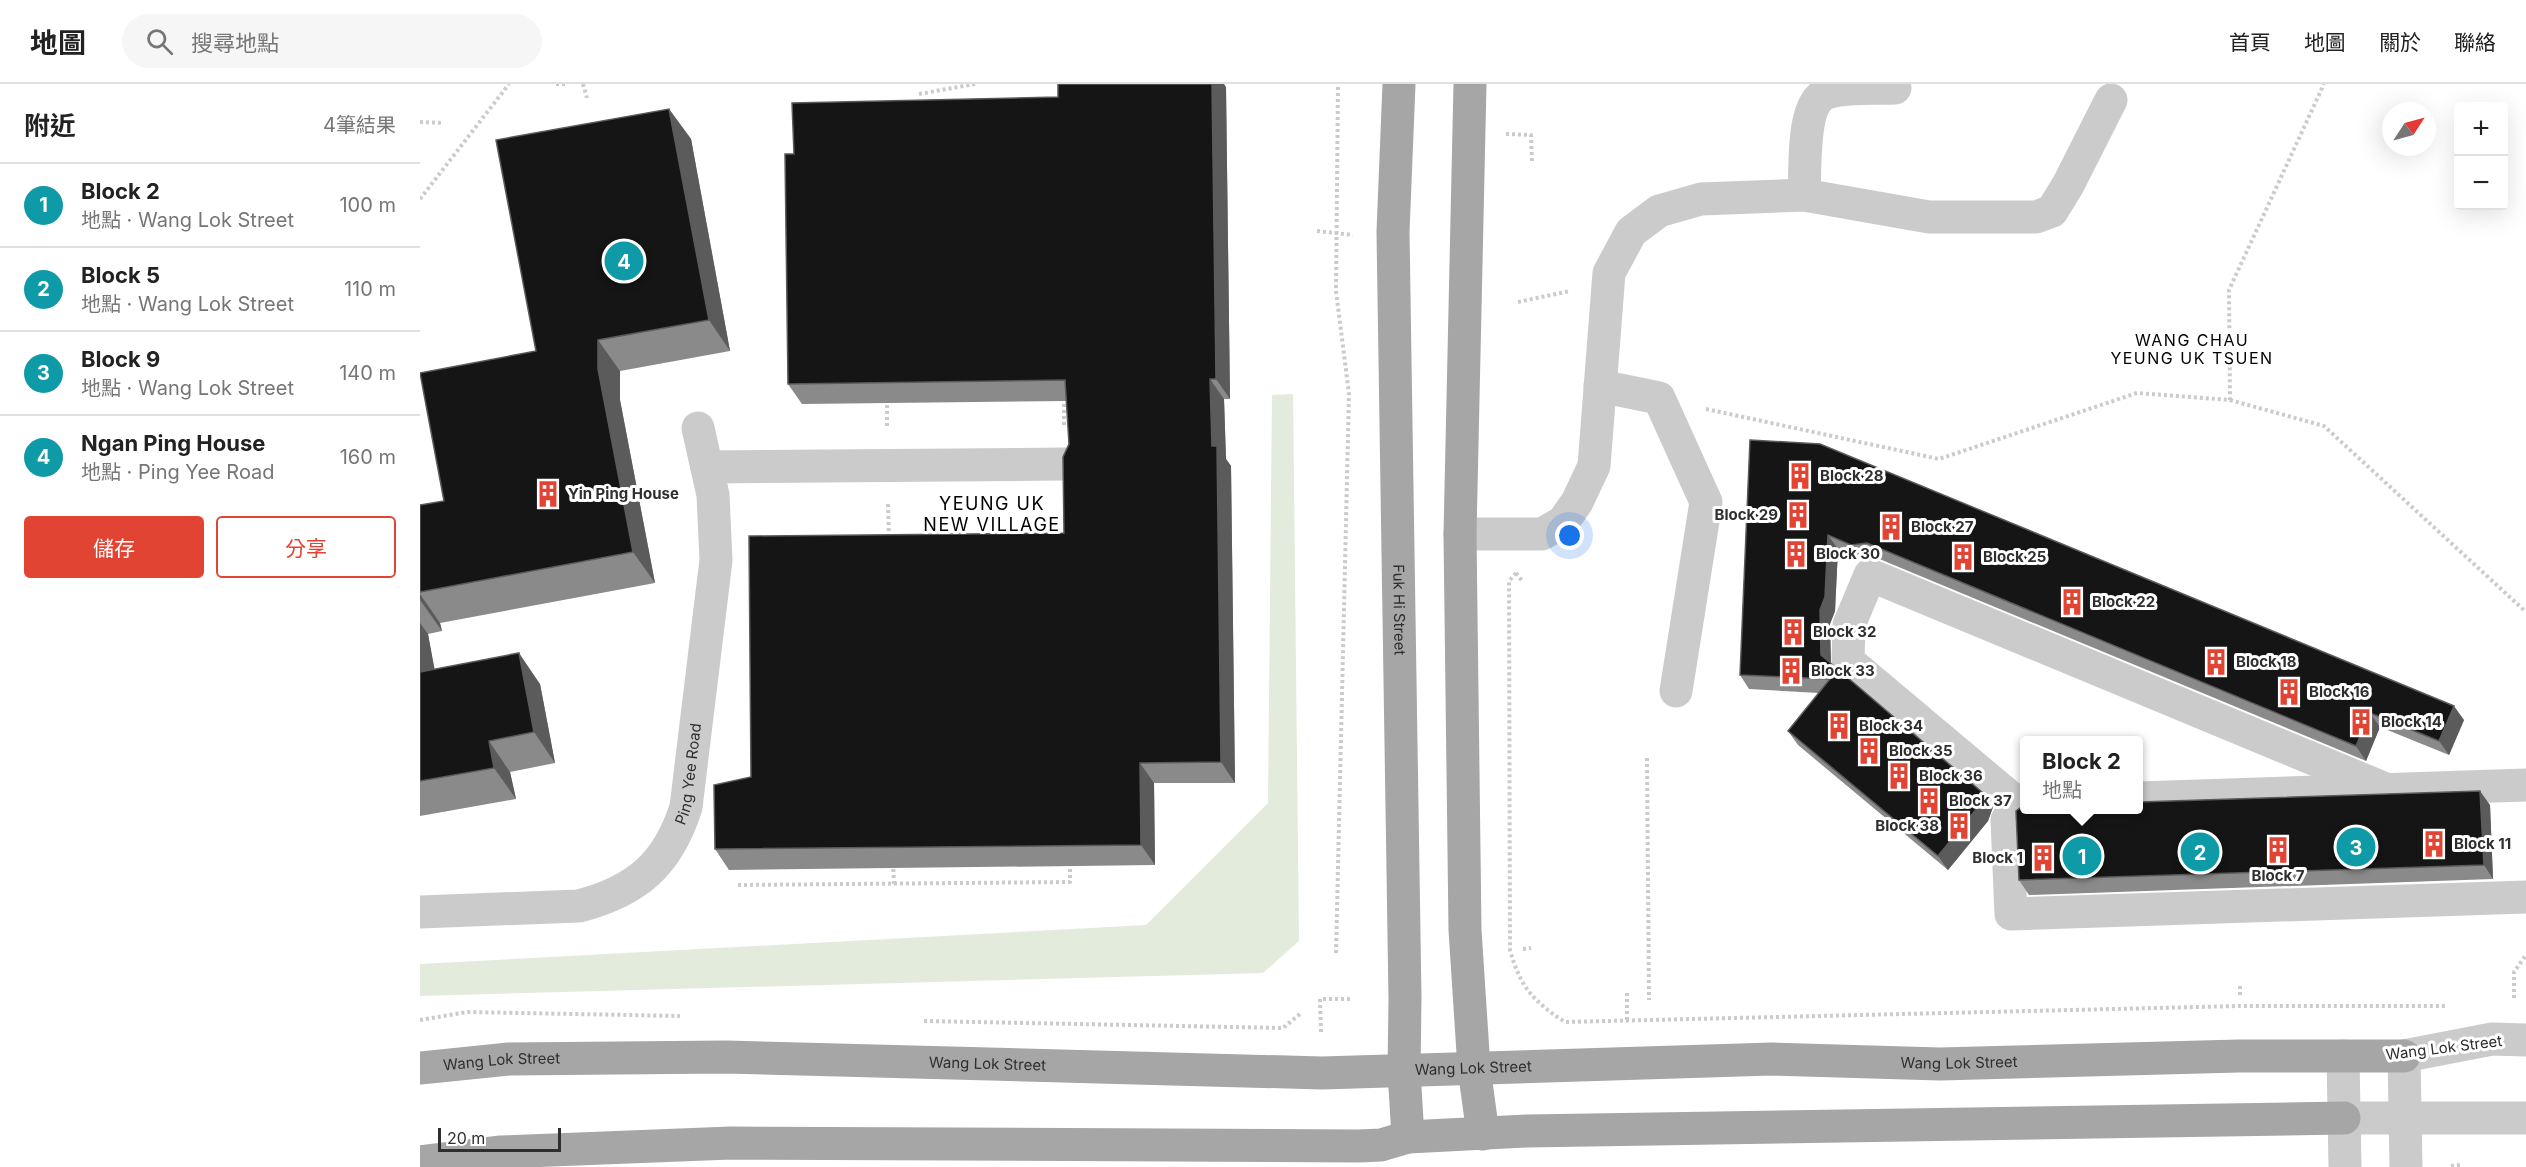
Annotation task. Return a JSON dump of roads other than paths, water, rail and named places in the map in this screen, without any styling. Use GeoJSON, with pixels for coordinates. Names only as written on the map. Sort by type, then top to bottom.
{"type":"FeatureCollection","features":[{"type":"Feature","properties":{"kind":"main road","name":"Fuk Hi Street"},"geometry":{"type":"LineString","coordinates":[[1399,84],[1393,232],[1405,999],[1404,1071],[1408,1137]]}},
{"type":"Feature","properties":{"kind":"main road"},"geometry":{"type":"LineString","coordinates":[[1470,84],[1460,534],[1465,930],[1474,1068],[1483,1134]]}},
{"type":"Feature","properties":{"kind":"main road","name":"Wang Lok Street"},"geometry":{"type":"LineString","coordinates":[[420,1068],[509,1059],[726,1057],[1322,1073],[1772,1059],[1940,1064],[2404,1056]]}},
{"type":"Feature","properties":{"kind":"main road"},"geometry":{"type":"LineString","coordinates":[[420,1162],[501,1152],[731,1143],[1359,1146],[1381,1145],[1408,1137],[1774,1125],[2241,1122],[2344,1118]]}},
{"type":"Feature","properties":{"kind":"street"},"geometry":{"type":"LineString","coordinates":[[1804,195],[1808,117],[1814,103],[1827,92],[1895,88]]}},
{"type":"Feature","properties":{"kind":"street"},"geometry":{"type":"LineString","coordinates":[[1460,534],[1515,536],[1542,534],[1563,522],[1577,502],[1594,466],[1609,273],[1631,232],[1659,211],[1701,199],[1804,195],[1929,217],[2036,217],[2052,211],[2068,185],[2111,100]]}},
{"type":"Feature","properties":{"kind":"street"},"geometry":{"type":"LineString","coordinates":[[1600,386],[1659,398],[1706,502],[1676,691]]}},
{"type":"Feature","properties":{"kind":"street","name":"Ping Yee Road"},"geometry":{"type":"LineString","coordinates":[[420,912],[579,906],[627,889],[648,873],[665,854],[678,831],[686,807],[716,560],[713,495],[698,428]]}},
{"type":"Feature","properties":{"kind":"street"},"geometry":{"type":"LineString","coordinates":[[707,467],[1065,464]]}},
{"type":"Feature","properties":{"kind":"street"},"geometry":{"type":"LineString","coordinates":[[2020,801],[1848,661],[1849,625],[1870,575],[2388,790]]}},
{"type":"Feature","properties":{"kind":"street"},"geometry":{"type":"LineString","coordinates":[[2143,798],[2526,785]]}},
{"type":"Feature","properties":{"kind":"street"},"geometry":{"type":"LineString","coordinates":[[2020,803],[2007,820],[2011,914],[2526,897]]}},
{"type":"Feature","properties":{"kind":"street","name":"Wang Lok Street"},"geometry":{"type":"LineString","coordinates":[[2404,1056],[2492,1039],[2526,1040]]}},
{"type":"Feature","properties":{"kind":"street"},"geometry":{"type":"LineString","coordinates":[[2343,1056],[2345,1167]]}},
{"type":"Feature","properties":{"kind":"street"},"geometry":{"type":"LineString","coordinates":[[2404,1056],[2407,1119],[2406,1167]]}},
{"type":"Feature","properties":{"kind":"street"},"geometry":{"type":"LineString","coordinates":[[2344,1118],[2526,1118]]}},
{"type":"Feature","properties":{"kind":"place","name":"Ngan Ping House"},"geometry":{"type":"Point","coordinates":[624,261]}},
{"type":"Feature","properties":{"kind":"place","name":"Block 28"},"geometry":{"type":"Point","coordinates":[1800,476]}},
{"type":"Feature","properties":{"kind":"place","name":"Yin Ping House"},"geometry":{"type":"Point","coordinates":[548,494]}},
{"type":"Feature","properties":{"kind":"place","name":"Block 29"},"geometry":{"type":"Point","coordinates":[1798,515]}},
{"type":"Feature","properties":{"kind":"place","name":"Block 27"},"geometry":{"type":"Point","coordinates":[1891,527]}},
{"type":"Feature","properties":{"kind":"place","name":"Block 30"},"geometry":{"type":"Point","coordinates":[1796,554]}},
{"type":"Feature","properties":{"kind":"place","name":"Block 25"},"geometry":{"type":"Point","coordinates":[1963,557]}},
{"type":"Feature","properties":{"kind":"place","name":"Block 22"},"geometry":{"type":"Point","coordinates":[2072,602]}},
{"type":"Feature","properties":{"kind":"place","name":"Block 32"},"geometry":{"type":"Point","coordinates":[1793,632]}},
{"type":"Feature","properties":{"kind":"place","name":"Block 18"},"geometry":{"type":"Point","coordinates":[2216,662]}},
{"type":"Feature","properties":{"kind":"place","name":"Block 33"},"geometry":{"type":"Point","coordinates":[1791,671]}},
{"type":"Feature","properties":{"kind":"place","name":"Block 16"},"geometry":{"type":"Point","coordinates":[2289,692]}},
{"type":"Feature","properties":{"kind":"place","name":"Block 14"},"geometry":{"type":"Point","coordinates":[2361,722]}},
{"type":"Feature","properties":{"kind":"place","name":"Block 34"},"geometry":{"type":"Point","coordinates":[1839,726]}},
{"type":"Feature","properties":{"kind":"place","name":"Block 35"},"geometry":{"type":"Point","coordinates":[1869,751]}},
{"type":"Feature","properties":{"kind":"place","name":"Block 36"},"geometry":{"type":"Point","coordinates":[1899,776]}},
{"type":"Feature","properties":{"kind":"place","name":"Block 37"},"geometry":{"type":"Point","coordinates":[1929,801]}},
{"type":"Feature","properties":{"kind":"place","name":"Block 38"},"geometry":{"type":"Point","coordinates":[1959,826]}},
{"type":"Feature","properties":{"kind":"place","name":"Block 11"},"geometry":{"type":"Point","coordinates":[2434,844]}},
{"type":"Feature","properties":{"kind":"place","name":"Block 9"},"geometry":{"type":"Point","coordinates":[2356,847]}},
{"type":"Feature","properties":{"kind":"place","name":"Block 7"},"geometry":{"type":"Point","coordinates":[2278,850]}},
{"type":"Feature","properties":{"kind":"place","name":"Block 5"},"geometry":{"type":"Point","coordinates":[2200,852]}},
{"type":"Feature","properties":{"kind":"place","name":"Block 2"},"geometry":{"type":"Point","coordinates":[2082,856]}},
{"type":"Feature","properties":{"kind":"place","name":"Block 1"},"geometry":{"type":"Point","coordinates":[2043,858]}},
{"type":"Feature","properties":{"kind":"district","name":"WANG CHAU YEUNG UK TSUEN"},"geometry":{"type":"Point","coordinates":[2192,349]}},
{"type":"Feature","properties":{"kind":"district","name":"YEUNG UK NEW VILLAGE"},"geometry":{"type":"Point","coordinates":[992,514]}}]}
